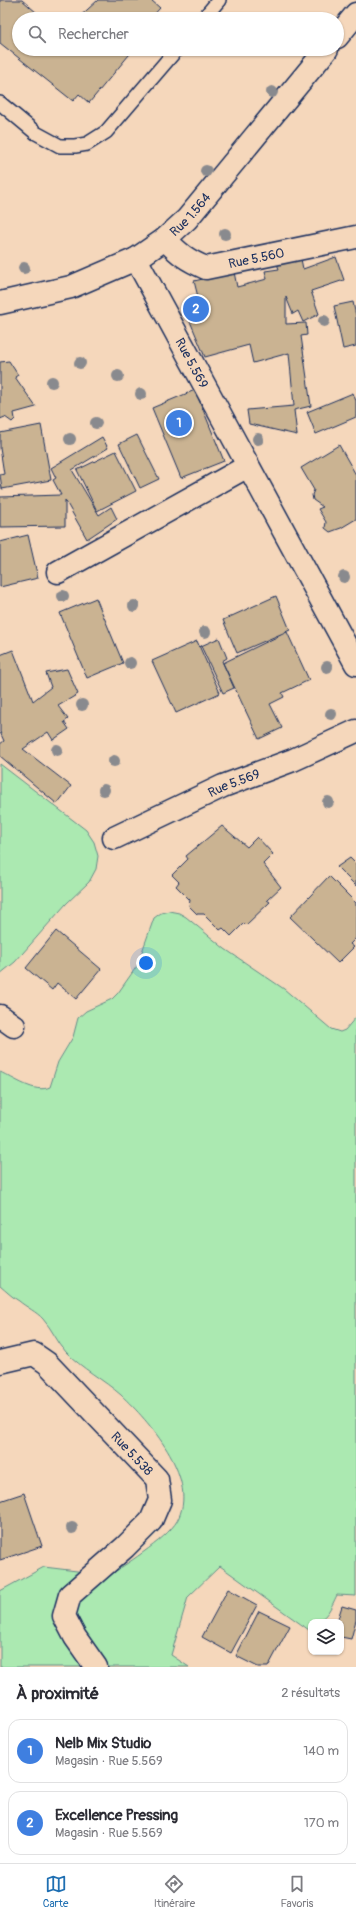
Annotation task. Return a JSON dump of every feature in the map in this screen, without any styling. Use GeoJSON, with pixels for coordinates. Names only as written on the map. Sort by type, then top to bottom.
{"type":"FeatureCollection","features":[{"type":"Feature","properties":{"kind":"street"},"geometry":{"type":"LineString","coordinates":[[344,29],[356,14]]}},
{"type":"Feature","properties":{"kind":"street","name":"Rue 1.564"},"geometry":{"type":"LineString","coordinates":[[0,303],[71,287],[136,259],[166,239],[186,218],[321,56]]}},
{"type":"Feature","properties":{"kind":"street","name":"Rue 5.560"},"geometry":{"type":"LineString","coordinates":[[166,239],[177,253],[187,260],[206,268],[356,237]]}},
{"type":"Feature","properties":{"kind":"street","name":"Rue 5.569"},"geometry":{"type":"LineString","coordinates":[[136,259],[356,664]]}},
{"type":"Feature","properties":{"kind":"street"},"geometry":{"type":"LineString","coordinates":[[58,572],[248,466]]}},
{"type":"Feature","properties":{"kind":"street","name":"Rue 5.569"},"geometry":{"type":"LineString","coordinates":[[114,838],[223,786],[293,760],[356,732]]}},
{"type":"Feature","properties":{"kind":"street","name":"Rue 5.538"},"geometry":{"type":"LineString","coordinates":[[0,1362],[34,1354],[47,1363],[157,1479],[160,1500],[151,1521],[125,1547],[70,1595],[64,1616],[75,1637],[96,1667]]}},
{"type":"Feature","properties":{"kind":"lane"},"geometry":{"type":"LineString","coordinates":[[209,12],[219,0]]}},
{"type":"Feature","properties":{"kind":"lane"},"geometry":{"type":"LineString","coordinates":[[0,103],[36,133],[60,146],[87,144],[106,132],[171,56]]}},
{"type":"Feature","properties":{"kind":"green space"},"geometry":{"type":"Polygon","coordinates":[[[0,764],[86,830],[94,842],[98,856],[96,869],[89,882],[66,904],[15,962],[0,974],[0,764]]]}},
{"type":"Feature","properties":{"kind":"green space"},"geometry":{"type":"Polygon","coordinates":[[[169,911],[179,913],[186,917],[225,949],[284,989],[331,1029],[340,1032],[345,1030],[356,1017],[356,1596],[337,1595],[324,1617],[321,1619],[308,1619],[308,1629],[220,1566],[188,1597],[171,1655],[189,1667],[0,1667],[0,1591],[44,1567],[110,1575],[159,1541],[168,1532],[179,1517],[183,1501],[181,1484],[176,1467],[167,1450],[144,1419],[121,1395],[66,1352],[41,1316],[14,1298],[0,1286],[0,1072],[31,1087],[44,1089],[50,1087],[58,1062],[73,1037],[78,1018],[86,1011],[112,999],[118,993],[137,966],[154,918],[161,913],[169,911]]]}},
{"type":"Feature","properties":{"kind":"building"},"geometry":{"type":"Polygon","coordinates":[[[0,0],[22,0],[36,12],[12,12],[12,53],[0,43],[0,0]]]}},
{"type":"Feature","properties":{"kind":"building"},"geometry":{"type":"Polygon","coordinates":[[[98,0],[151,0],[160,8],[156,12],[85,12],[98,0]]]}},
{"type":"Feature","properties":{"kind":"building"},"geometry":{"type":"Polygon","coordinates":[[[16,56],[128,56],[89,103],[79,94],[73,101],[16,56]]]}},
{"type":"Feature","properties":{"kind":"building"},"geometry":{"type":"Polygon","coordinates":[[[336,257],[344,280],[311,291],[319,314],[303,322],[298,311],[293,314],[286,297],[286,324],[306,323],[307,335],[301,336],[311,406],[294,410],[297,435],[249,424],[247,410],[294,406],[289,353],[253,363],[249,345],[205,357],[184,307],[199,301],[194,281],[234,272],[237,287],[267,279],[265,271],[279,269],[277,264],[301,259],[303,269],[336,257]]]}},
{"type":"Feature","properties":{"kind":"building"},"geometry":{"type":"Polygon","coordinates":[[[353,302],[356,316],[356,346],[343,349],[334,306],[353,302]]]}},
{"type":"Feature","properties":{"kind":"building"},"geometry":{"type":"Polygon","coordinates":[[[9,361],[18,375],[15,377],[36,407],[14,413],[15,419],[12,422],[5,417],[0,419],[0,362],[9,361]]]}},
{"type":"Feature","properties":{"kind":"building"},"geometry":{"type":"Polygon","coordinates":[[[195,390],[224,461],[181,478],[152,408],[195,390]]]}},
{"type":"Feature","properties":{"kind":"building"},"geometry":{"type":"Polygon","coordinates":[[[353,393],[356,401],[356,417],[316,434],[307,412],[353,393]]]}},
{"type":"Feature","properties":{"kind":"building"},"geometry":{"type":"Polygon","coordinates":[[[41,425],[51,480],[2,489],[0,475],[4,474],[0,448],[0,433],[41,425]]]}},
{"type":"Feature","properties":{"kind":"building"},"geometry":{"type":"Polygon","coordinates":[[[137,435],[159,479],[140,488],[119,444],[137,435]]]}},
{"type":"Feature","properties":{"kind":"building"},"geometry":{"type":"Polygon","coordinates":[[[102,437],[108,448],[72,470],[99,515],[111,507],[117,519],[87,539],[65,500],[65,526],[0,527],[0,497],[61,495],[53,480],[56,478],[51,468],[102,437]]]}},
{"type":"Feature","properties":{"kind":"building"},"geometry":{"type":"Polygon","coordinates":[[[339,445],[356,475],[356,519],[341,528],[330,532],[325,528],[326,522],[318,509],[323,507],[313,500],[312,495],[314,490],[301,468],[339,445]]]}},
{"type":"Feature","properties":{"kind":"building"},"geometry":{"type":"Polygon","coordinates":[[[116,451],[136,491],[97,511],[77,470],[116,451]]]}},
{"type":"Feature","properties":{"kind":"building"},"geometry":{"type":"Polygon","coordinates":[[[28,535],[38,578],[0,587],[0,542],[28,535]]]}},
{"type":"Feature","properties":{"kind":"building"},"geometry":{"type":"Polygon","coordinates":[[[276,596],[290,630],[237,653],[223,620],[276,596]]]}},
{"type":"Feature","properties":{"kind":"building"},"geometry":{"type":"Polygon","coordinates":[[[96,598],[123,663],[87,678],[60,613],[96,598]]]}},
{"type":"Feature","properties":{"kind":"building"},"geometry":{"type":"Polygon","coordinates":[[[287,632],[309,680],[282,693],[284,697],[270,704],[282,728],[259,739],[223,663],[287,632]]]}},
{"type":"Feature","properties":{"kind":"building"},"geometry":{"type":"Polygon","coordinates":[[[219,638],[227,658],[222,661],[234,688],[223,693],[201,646],[219,638]]]}},
{"type":"Feature","properties":{"kind":"building"},"geometry":{"type":"Polygon","coordinates":[[[197,641],[220,693],[176,713],[152,661],[197,641]]]}},
{"type":"Feature","properties":{"kind":"building"},"geometry":{"type":"Polygon","coordinates":[[[13,650],[33,701],[51,687],[46,673],[67,669],[78,694],[58,706],[68,719],[64,722],[69,729],[53,740],[48,732],[23,749],[71,786],[57,804],[0,756],[0,744],[4,741],[0,732],[0,655],[13,650]]]}},
{"type":"Feature","properties":{"kind":"building"},"geometry":{"type":"Polygon","coordinates":[[[222,826],[247,847],[257,837],[273,854],[263,864],[281,887],[267,900],[270,902],[246,925],[244,923],[231,936],[223,928],[220,930],[204,914],[197,914],[189,906],[190,900],[176,886],[179,882],[172,875],[188,859],[186,856],[222,826]]]}},
{"type":"Feature","properties":{"kind":"building"},"geometry":{"type":"Polygon","coordinates":[[[350,858],[356,864],[356,886],[337,867],[350,858]]]}},
{"type":"Feature","properties":{"kind":"building"},"geometry":{"type":"Polygon","coordinates":[[[329,876],[356,903],[356,938],[350,944],[354,947],[338,963],[290,917],[329,876]]]}},
{"type":"Feature","properties":{"kind":"building"},"geometry":{"type":"Polygon","coordinates":[[[56,931],[101,969],[76,999],[57,983],[52,990],[26,968],[56,931]]]}},
{"type":"Feature","properties":{"kind":"building"},"geometry":{"type":"Polygon","coordinates":[[[24,1493],[42,1546],[0,1560],[0,1501],[24,1493]]]}},
{"type":"Feature","properties":{"kind":"building"},"geometry":{"type":"Polygon","coordinates":[[[228,1589],[257,1605],[231,1653],[202,1637],[228,1589]]]}},
{"type":"Feature","properties":{"kind":"building"},"geometry":{"type":"Polygon","coordinates":[[[342,1606],[356,1610],[356,1620],[351,1639],[344,1638],[344,1619],[338,1619],[342,1606]]]}},
{"type":"Feature","properties":{"kind":"building"},"geometry":{"type":"Polygon","coordinates":[[[259,1611],[290,1626],[268,1667],[258,1667],[236,1656],[259,1611]]]}},
{"type":"Feature","properties":{"kind":"place","name":"Excellence Pressing"},"geometry":{"type":"Point","coordinates":[196,309]}},
{"type":"Feature","properties":{"kind":"place","name":"Nelb Mix Studio"},"geometry":{"type":"Point","coordinates":[179,423]}}]}
